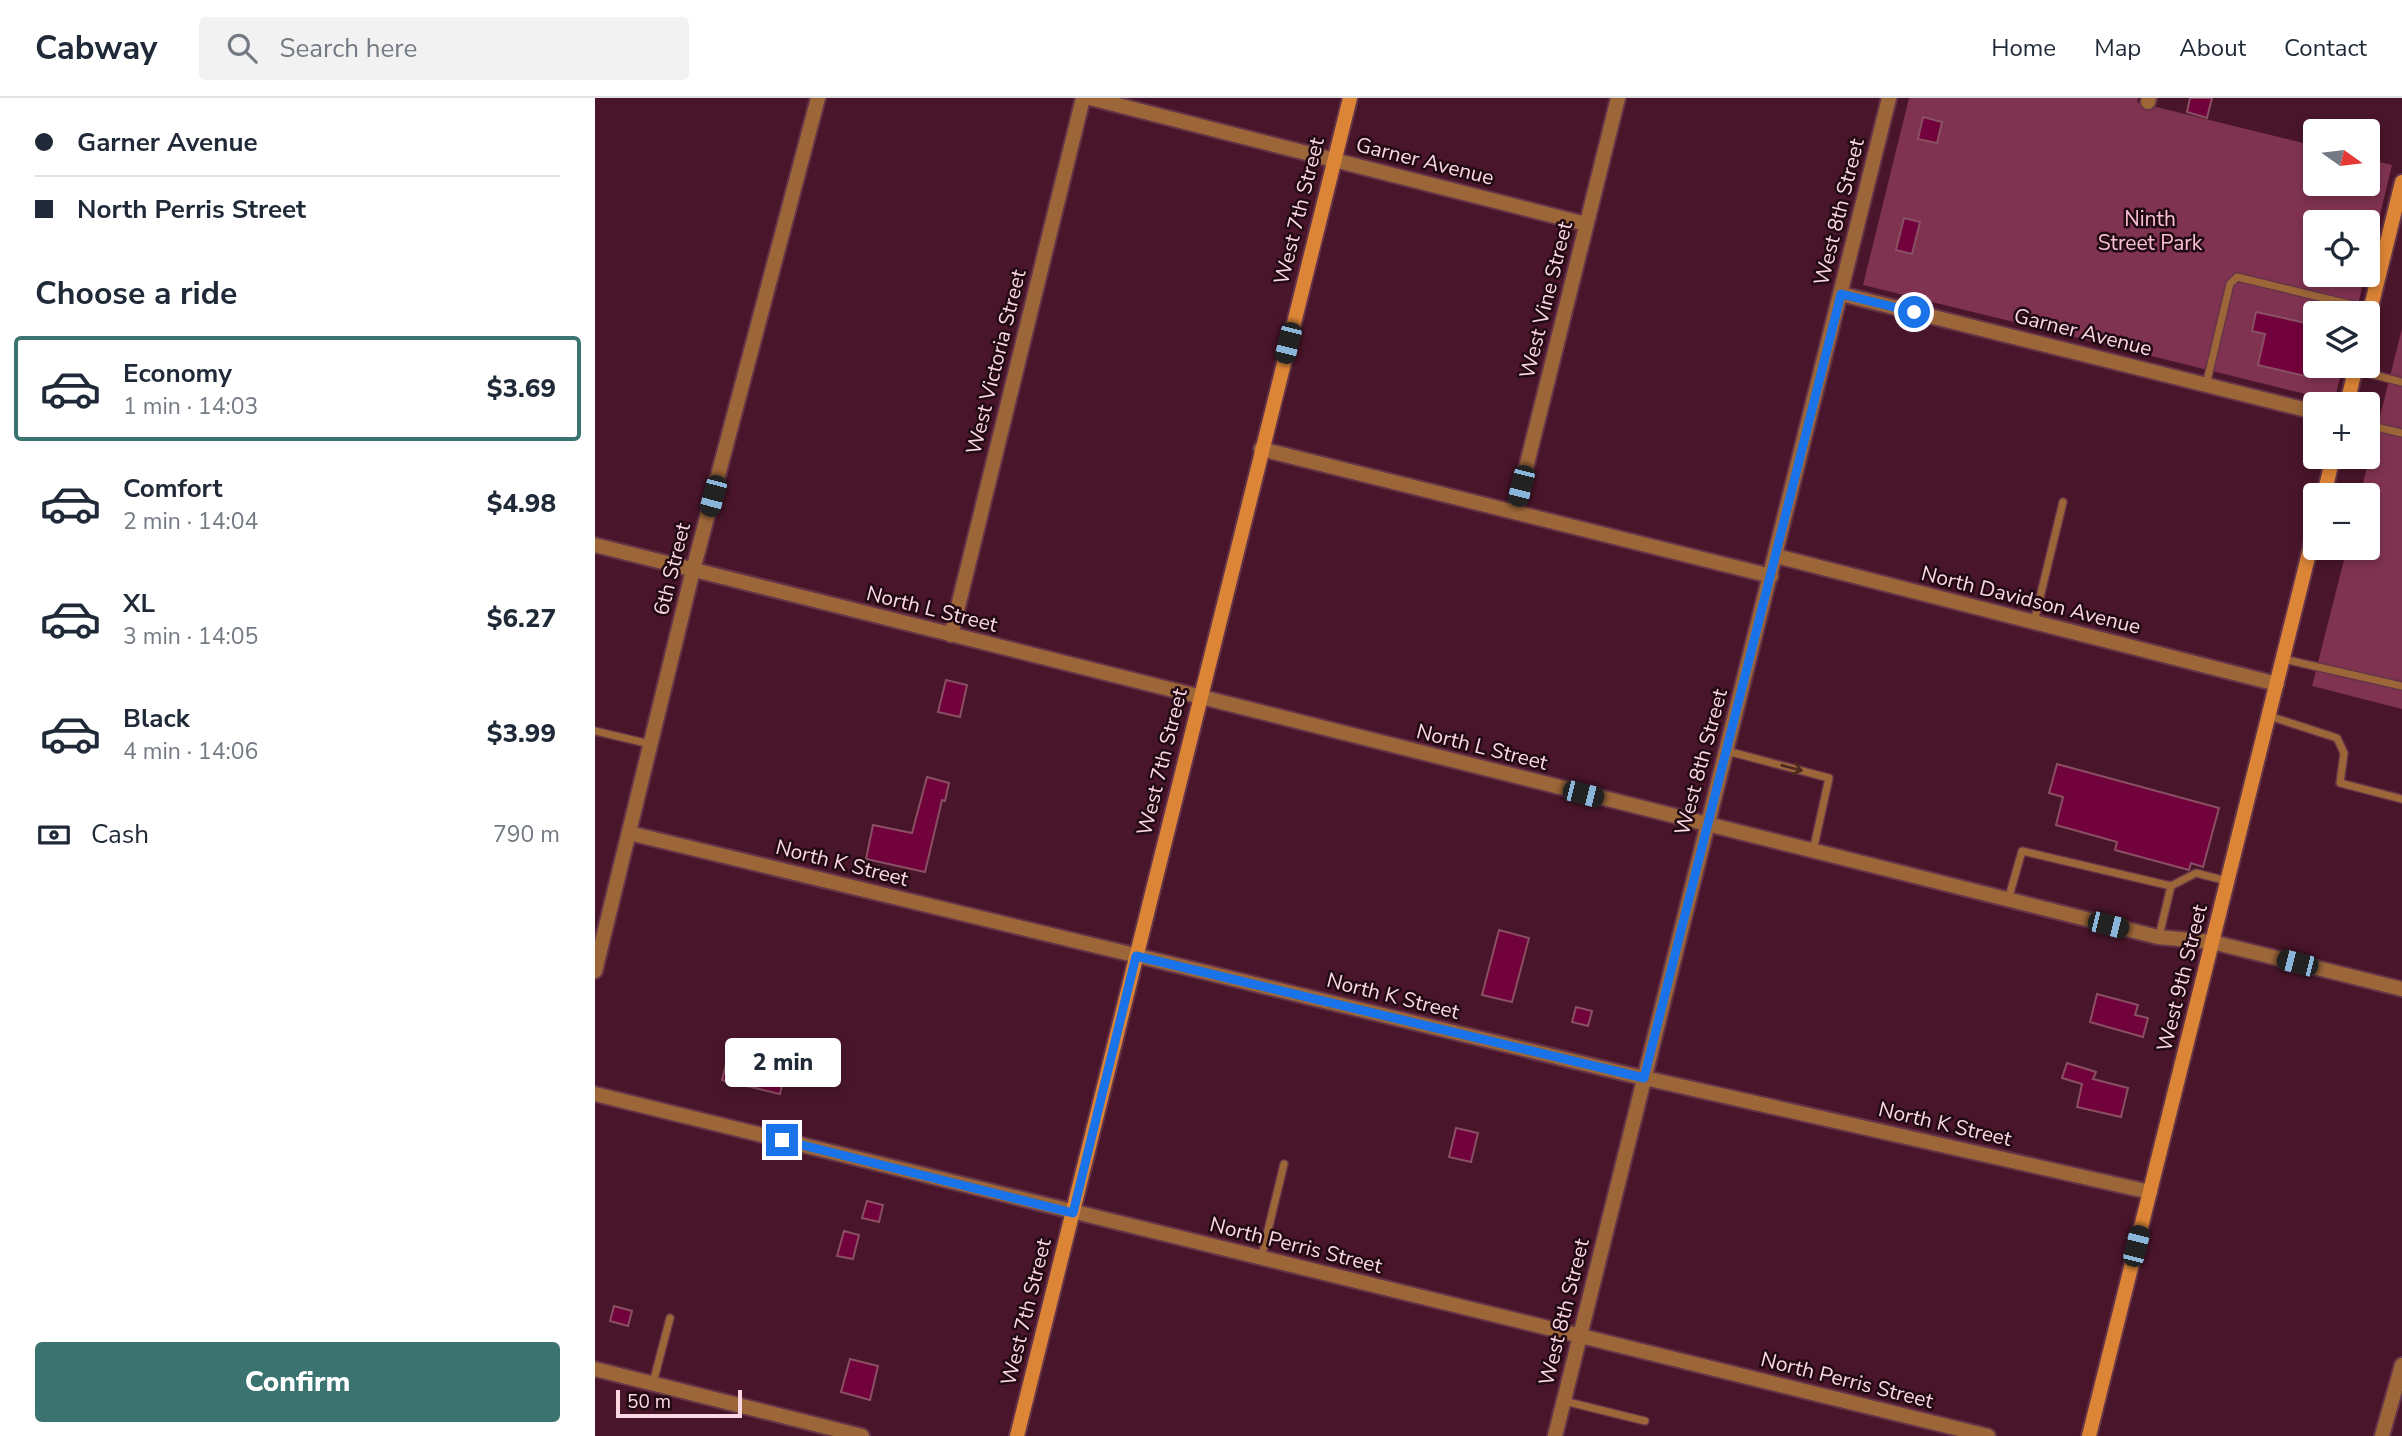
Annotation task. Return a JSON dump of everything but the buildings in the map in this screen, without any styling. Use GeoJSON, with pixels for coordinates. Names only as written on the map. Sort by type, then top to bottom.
{"type":"FeatureCollection","features":[{"type":"Feature","properties":{"kind":"street","name":"6th Street"},"geometry":{"type":"LineString","coordinates":[[595,971],[693,570],[818,98]]}},
{"type":"Feature","properties":{"kind":"street","name":"West Victoria Street"},"geometry":{"type":"LineString","coordinates":[[951,635],[1083,98]]}},
{"type":"Feature","properties":{"kind":"street","name":"Garner Avenue"},"geometry":{"type":"LineString","coordinates":[[1090,98],[1586,224]]}},
{"type":"Feature","properties":{"kind":"street","name":"West 7th Street"},"geometry":{"type":"LineString","coordinates":[[1017,1436],[1350,98]]}},
{"type":"Feature","properties":{"kind":"street","name":"West Vine Street"},"geometry":{"type":"LineString","coordinates":[[1515,512],[1618,98]]}},
{"type":"Feature","properties":{"kind":"street","name":"West 8th Street"},"geometry":{"type":"LineString","coordinates":[[1555,1436],[1889,98]]}},
{"type":"Feature","properties":{"kind":"street"},"geometry":{"type":"LineString","coordinates":[[2372,301],[2402,182]]}},
{"type":"Feature","properties":{"kind":"street","name":"Garner Avenue"},"geometry":{"type":"LineString","coordinates":[[1841,294],[2303,409]]}},
{"type":"Feature","properties":{"kind":"street"},"geometry":{"type":"LineString","coordinates":[[1261,449],[1771,576]]}},
{"type":"Feature","properties":{"kind":"street","name":"North L Street"},"geometry":{"type":"LineString","coordinates":[[595,545],[2158,937],[2212,942],[2402,989]]}},
{"type":"Feature","properties":{"kind":"street","name":"North Davidson Avenue"},"geometry":{"type":"LineString","coordinates":[[1776,556],[2277,684]]}},
{"type":"Feature","properties":{"kind":"street","name":"West 9th Street"},"geometry":{"type":"LineString","coordinates":[[2089,1436],[2307,560]]}},
{"type":"Feature","properties":{"kind":"street","name":"North K Street"},"geometry":{"type":"LineString","coordinates":[[629,833],[1644,1078],[2150,1192]]}},
{"type":"Feature","properties":{"kind":"street","name":"North Perris Street"},"geometry":{"type":"LineString","coordinates":[[595,1094],[1988,1436]]}},
{"type":"Feature","properties":{"kind":"street"},"geometry":{"type":"LineString","coordinates":[[2382,1436],[2402,1364]]}},
{"type":"Feature","properties":{"kind":"street"},"geometry":{"type":"LineString","coordinates":[[595,1369],[862,1436]]}},
{"type":"Feature","properties":{"kind":"lane"},"geometry":{"type":"LineString","coordinates":[[2206,385],[2230,284],[2237,277],[2323,301]]}},
{"type":"Feature","properties":{"kind":"lane"},"geometry":{"type":"LineString","coordinates":[[2380,375],[2402,382]]}},
{"type":"Feature","properties":{"kind":"lane"},"geometry":{"type":"LineString","coordinates":[[2380,428],[2402,433]]}},
{"type":"Feature","properties":{"kind":"lane"},"geometry":{"type":"LineString","coordinates":[[2034,622],[2063,502]]}},
{"type":"Feature","properties":{"kind":"lane"},"geometry":{"type":"LineString","coordinates":[[2283,659],[2402,686]]}},
{"type":"Feature","properties":{"kind":"lane"},"geometry":{"type":"LineString","coordinates":[[2269,716],[2337,738],[2344,753],[2340,783],[2402,799]]}},
{"type":"Feature","properties":{"kind":"lane"},"geometry":{"type":"LineString","coordinates":[[595,731],[650,744]]}},
{"type":"Feature","properties":{"kind":"lane"},"geometry":{"type":"LineString","coordinates":[[1726,751],[1829,778],[1812,851]]}},
{"type":"Feature","properties":{"kind":"lane"},"geometry":{"type":"LineString","coordinates":[[2008,900],[2022,851],[2171,886],[2196,873],[2228,881]]}},
{"type":"Feature","properties":{"kind":"lane"},"geometry":{"type":"LineString","coordinates":[[2158,937],[2171,886]]}},
{"type":"Feature","properties":{"kind":"lane"},"geometry":{"type":"LineString","coordinates":[[1261,1258],[1284,1164]]}},
{"type":"Feature","properties":{"kind":"lane"},"geometry":{"type":"LineString","coordinates":[[653,1383],[670,1318]]}},
{"type":"Feature","properties":{"kind":"lane"},"geometry":{"type":"LineString","coordinates":[[1564,1401],[1645,1420]]}},
{"type":"Feature","properties":{"kind":"green space","name":"Ninth Street Park"},"geometry":{"type":"Polygon","coordinates":[[[1909,98],[2138,98],[2137,102],[2140,103],[2303,143],[2303,196],[2380,196],[2380,162],[2392,165],[2380,214],[2380,210],[2303,210],[2303,287],[2362,287],[2359,301],[2303,301],[2303,378],[2340,378],[2336,392],[2303,393],[1863,285],[1909,98]]]}},
{"type":"Feature","properties":{"kind":"green space"},"geometry":{"type":"Polygon","coordinates":[[[2402,329],[2402,709],[2312,686],[2344,560],[2380,560],[2380,483],[2363,483],[2367,469],[2380,469],[2380,416],[2402,329]]]}},
{"type":"Feature","properties":{"kind":"route"},"geometry":{"type":"LineString","coordinates":[[782,1140],[1073,1213],[1136,956],[1644,1078],[1841,294],[1914,312]]}}]}
